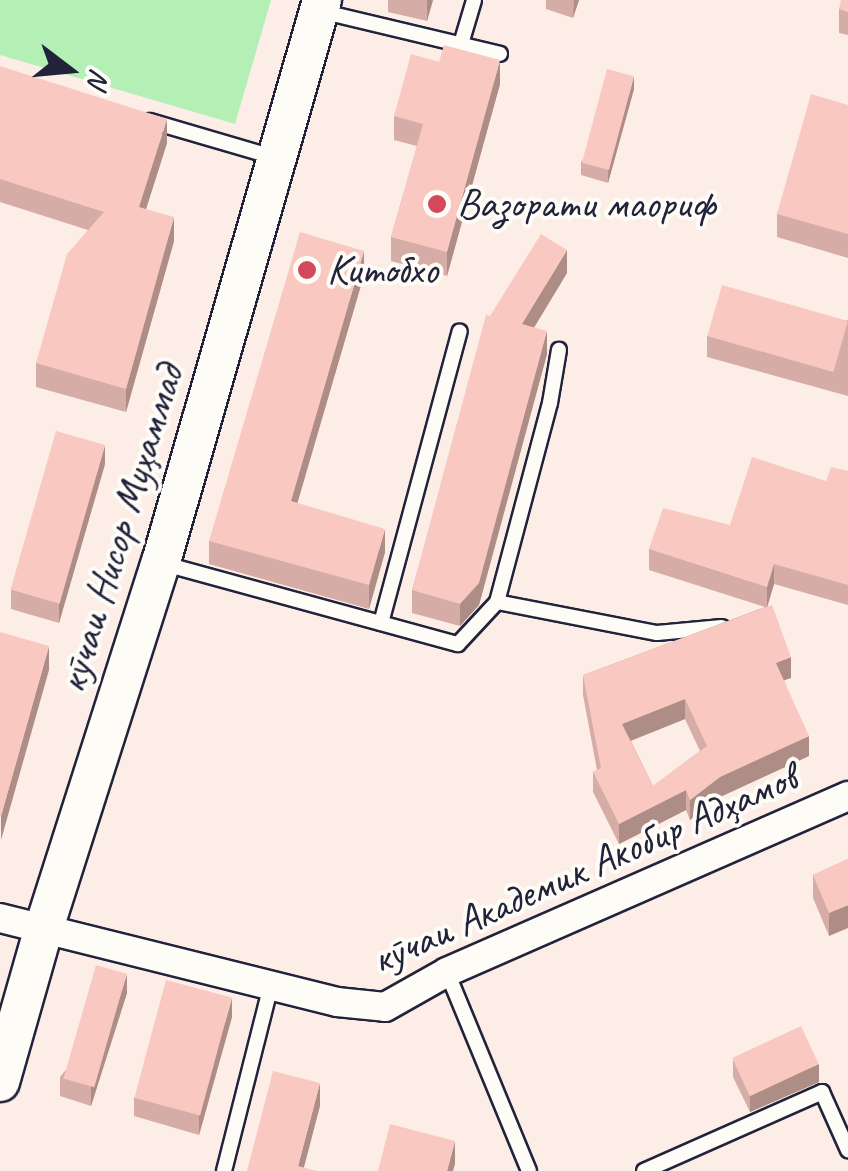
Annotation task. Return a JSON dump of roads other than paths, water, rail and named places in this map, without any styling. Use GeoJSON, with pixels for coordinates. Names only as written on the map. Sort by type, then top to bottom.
{"type":"FeatureCollection","features":[{"type":"Feature","properties":{"kind":"street","name":"кӯчаи Нисор Муҳаммад"},"geometry":{"type":"LineString","coordinates":[[0,1082],[44,928],[160,562],[321,6]]}},
{"type":"Feature","properties":{"kind":"street","name":"кӯчаи Академик Акобир Адҳамов"},"geometry":{"type":"LineString","coordinates":[[0,918],[337,1002],[384,1007],[447,972],[848,796]]}},
{"type":"Feature","properties":{"kind":"lane"},"geometry":{"type":"LineString","coordinates":[[460,44],[474,0]]}},
{"type":"Feature","properties":{"kind":"lane"},"geometry":{"type":"LineString","coordinates":[[321,6],[500,54]]}},
{"type":"Feature","properties":{"kind":"lane"},"geometry":{"type":"LineString","coordinates":[[130,114],[278,159]]}},
{"type":"Feature","properties":{"kind":"lane"},"geometry":{"type":"LineString","coordinates":[[381,623],[460,331]]}},
{"type":"Feature","properties":{"kind":"lane"},"geometry":{"type":"LineString","coordinates":[[160,562],[458,644],[496,602],[550,402],[559,350]]}},
{"type":"Feature","properties":{"kind":"lane"},"geometry":{"type":"LineString","coordinates":[[496,602],[656,634],[731,626]]}},
{"type":"Feature","properties":{"kind":"lane"},"geometry":{"type":"LineString","coordinates":[[447,972],[529,1171]]}},
{"type":"Feature","properties":{"kind":"lane"},"geometry":{"type":"LineString","coordinates":[[224,1171],[271,985]]}},
{"type":"Feature","properties":{"kind":"lane"},"geometry":{"type":"LineString","coordinates":[[644,1171],[822,1092],[848,1150]]}},
{"type":"Feature","properties":{"kind":"place","name":"Вазорати маориф"},"geometry":{"type":"Point","coordinates":[437,204]}},
{"type":"Feature","properties":{"kind":"place","name":"Китобхо"},"geometry":{"type":"Point","coordinates":[307,270]}}]}
